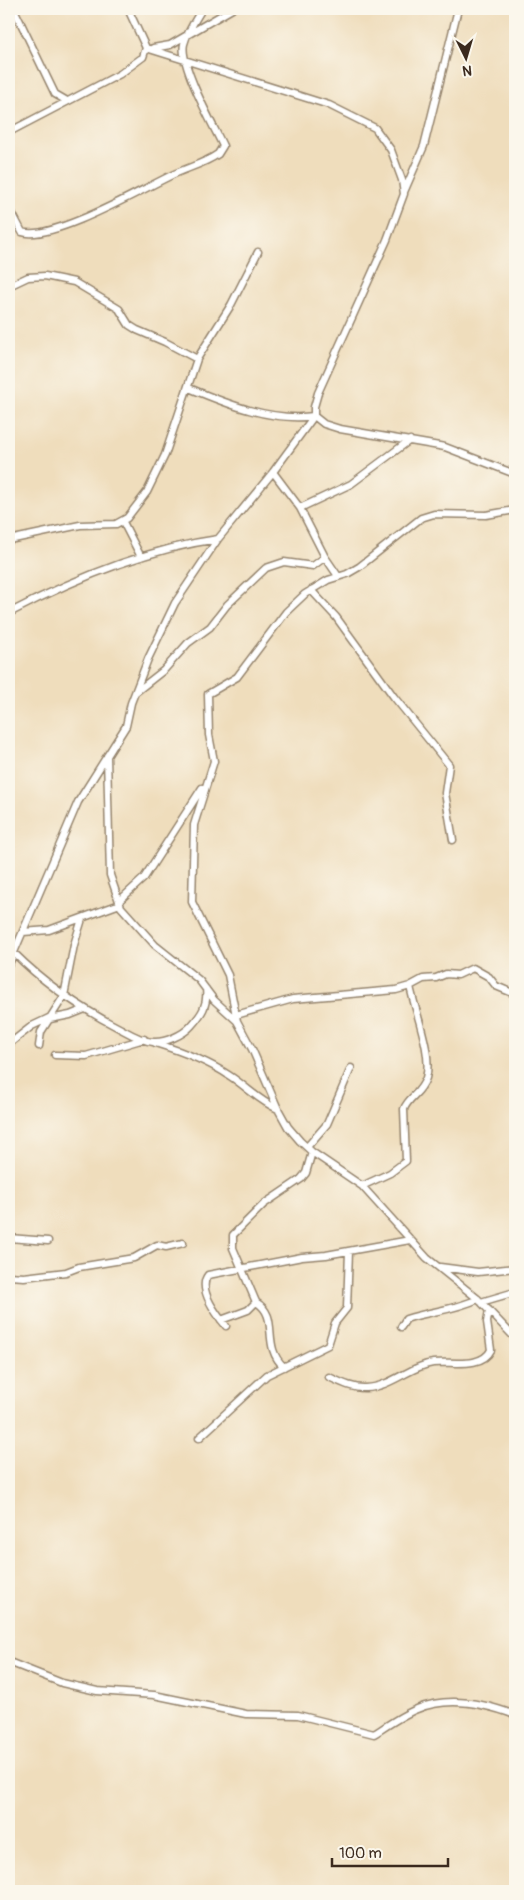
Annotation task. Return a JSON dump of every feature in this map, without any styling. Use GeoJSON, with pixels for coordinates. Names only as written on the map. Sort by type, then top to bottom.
{"type":"FeatureCollection","features":[{"type":"Feature","properties":{"kind":"street"},"geometry":{"type":"LineString","coordinates":[[14,9],[55,94],[67,101]]}},
{"type":"Feature","properties":{"kind":"street"},"geometry":{"type":"LineString","coordinates":[[9,132],[135,64],[143,57],[146,48],[128,9]]}},
{"type":"Feature","properties":{"kind":"street"},"geometry":{"type":"LineString","coordinates":[[9,208],[12,222],[22,232],[30,235],[48,231],[92,214],[218,154],[223,146],[192,80],[183,46],[202,9]]}},
{"type":"Feature","properties":{"kind":"street"},"geometry":{"type":"LineString","coordinates":[[146,48],[163,48],[232,9]]}},
{"type":"Feature","properties":{"kind":"street"},"geometry":{"type":"LineString","coordinates":[[9,964],[78,802],[126,726],[135,693],[148,659],[175,603],[218,539],[314,416],[314,407],[318,393],[388,240],[404,194],[424,146],[458,9]]}},
{"type":"Feature","properties":{"kind":"street"},"geometry":{"type":"LineString","coordinates":[[146,48],[185,58],[311,98],[375,128],[391,150],[402,180],[404,194]]}},
{"type":"Feature","properties":{"kind":"street"},"geometry":{"type":"LineString","coordinates":[[9,540],[80,525],[104,525],[123,522],[141,502],[154,479],[170,441],[197,359],[231,305],[258,252]]}},
{"type":"Feature","properties":{"kind":"street"},"geometry":{"type":"LineString","coordinates":[[9,286],[28,276],[45,276],[74,282],[119,310],[129,325],[197,359]]}},
{"type":"Feature","properties":{"kind":"street"},"geometry":{"type":"LineString","coordinates":[[189,388],[276,416],[294,418],[314,416],[324,424],[340,429],[445,447],[515,474]]}},
{"type":"Feature","properties":{"kind":"street"},"geometry":{"type":"LineString","coordinates":[[300,508],[351,484],[410,440]]}},
{"type":"Feature","properties":{"kind":"street"},"geometry":{"type":"LineString","coordinates":[[272,472],[300,508],[324,557],[338,576]]}},
{"type":"Feature","properties":{"kind":"street"},"geometry":{"type":"LineString","coordinates":[[515,510],[486,515],[428,515],[417,520],[393,542],[364,564],[311,590],[286,612],[237,678],[208,694],[208,735],[214,758],[210,779],[199,805],[194,825],[191,885],[192,902],[228,975],[236,1018],[288,1127],[310,1150],[362,1186],[410,1240],[438,1267],[480,1301],[515,1338]]}},
{"type":"Feature","properties":{"kind":"street"},"geometry":{"type":"LineString","coordinates":[[123,522],[141,557]]}},
{"type":"Feature","properties":{"kind":"street"},"geometry":{"type":"LineString","coordinates":[[9,613],[34,600],[141,557],[218,539]]}},
{"type":"Feature","properties":{"kind":"street"},"geometry":{"type":"LineString","coordinates":[[135,693],[164,670],[195,637],[210,627],[236,596],[266,568],[284,562],[313,566],[324,557]]}},
{"type":"Feature","properties":{"kind":"street"},"geometry":{"type":"LineString","coordinates":[[311,590],[336,617],[394,697],[450,765],[445,793],[453,840]]}},
{"type":"Feature","properties":{"kind":"street"},"geometry":{"type":"LineString","coordinates":[[107,756],[110,875],[119,902],[133,923],[155,945],[191,973],[206,987],[214,1000],[236,1018]]}},
{"type":"Feature","properties":{"kind":"street"},"geometry":{"type":"LineString","coordinates":[[23,932],[49,930],[82,919],[119,902],[144,878],[192,801],[210,779]]}},
{"type":"Feature","properties":{"kind":"street"},"geometry":{"type":"LineString","coordinates":[[39,1046],[41,1032],[64,996],[74,945],[82,919]]}},
{"type":"Feature","properties":{"kind":"street"},"geometry":{"type":"LineString","coordinates":[[14,953],[64,996],[131,1034],[210,1064],[243,1085],[258,1099],[278,1109]]}},
{"type":"Feature","properties":{"kind":"street"},"geometry":{"type":"LineString","coordinates":[[236,1018],[293,999],[396,990],[410,986],[423,979],[436,978],[446,974],[458,975],[473,968],[489,976],[496,986],[515,994]]}},
{"type":"Feature","properties":{"kind":"street"},"geometry":{"type":"LineString","coordinates":[[362,1186],[390,1173],[406,1161],[404,1109],[406,1103],[417,1095],[421,1088],[428,1061],[410,986]]}},
{"type":"Feature","properties":{"kind":"street"},"geometry":{"type":"LineString","coordinates":[[154,1042],[177,1036],[192,1025],[204,1011],[207,998],[206,987]]}},
{"type":"Feature","properties":{"kind":"street"},"geometry":{"type":"LineString","coordinates":[[9,1044],[25,1030],[50,1018],[70,1015],[86,1009]]}},
{"type":"Feature","properties":{"kind":"street"},"geometry":{"type":"LineString","coordinates":[[55,1055],[86,1056],[145,1039]]}},
{"type":"Feature","properties":{"kind":"street"},"geometry":{"type":"LineString","coordinates":[[284,1367],[278,1360],[269,1342],[270,1318],[262,1306],[256,1302],[233,1248],[233,1236],[264,1204],[301,1179],[306,1173],[310,1150],[327,1124],[352,1068]]}},
{"type":"Feature","properties":{"kind":"street"},"geometry":{"type":"LineString","coordinates":[[9,1238],[48,1241]]}},
{"type":"Feature","properties":{"kind":"street"},"geometry":{"type":"LineString","coordinates":[[226,1326],[209,1298],[205,1279],[213,1273],[242,1270],[302,1257],[410,1240]]}},
{"type":"Feature","properties":{"kind":"street"},"geometry":{"type":"LineString","coordinates":[[9,1276],[24,1277],[66,1272],[79,1266],[134,1258],[157,1245],[169,1246],[183,1243]]}},
{"type":"Feature","properties":{"kind":"street"},"geometry":{"type":"LineString","coordinates":[[199,1438],[258,1382],[328,1345],[335,1323],[347,1308],[349,1251]]}},
{"type":"Feature","properties":{"kind":"street"},"geometry":{"type":"LineString","coordinates":[[438,1267],[478,1272],[515,1268]]}},
{"type":"Feature","properties":{"kind":"street"},"geometry":{"type":"LineString","coordinates":[[401,1327],[406,1319],[435,1311],[453,1310],[515,1292]]}},
{"type":"Feature","properties":{"kind":"street"},"geometry":{"type":"LineString","coordinates":[[221,1320],[248,1310],[256,1302]]}},
{"type":"Feature","properties":{"kind":"street"},"geometry":{"type":"LineString","coordinates":[[329,1377],[360,1388],[368,1388],[409,1373],[422,1365],[472,1362],[482,1358],[490,1350],[487,1322],[489,1310]]}},
{"type":"Feature","properties":{"kind":"street"},"geometry":{"type":"LineString","coordinates":[[9,1662],[62,1683],[97,1691],[154,1695],[246,1714],[298,1715],[374,1734],[405,1714],[428,1706],[466,1703],[486,1705],[515,1715]]}}]}
